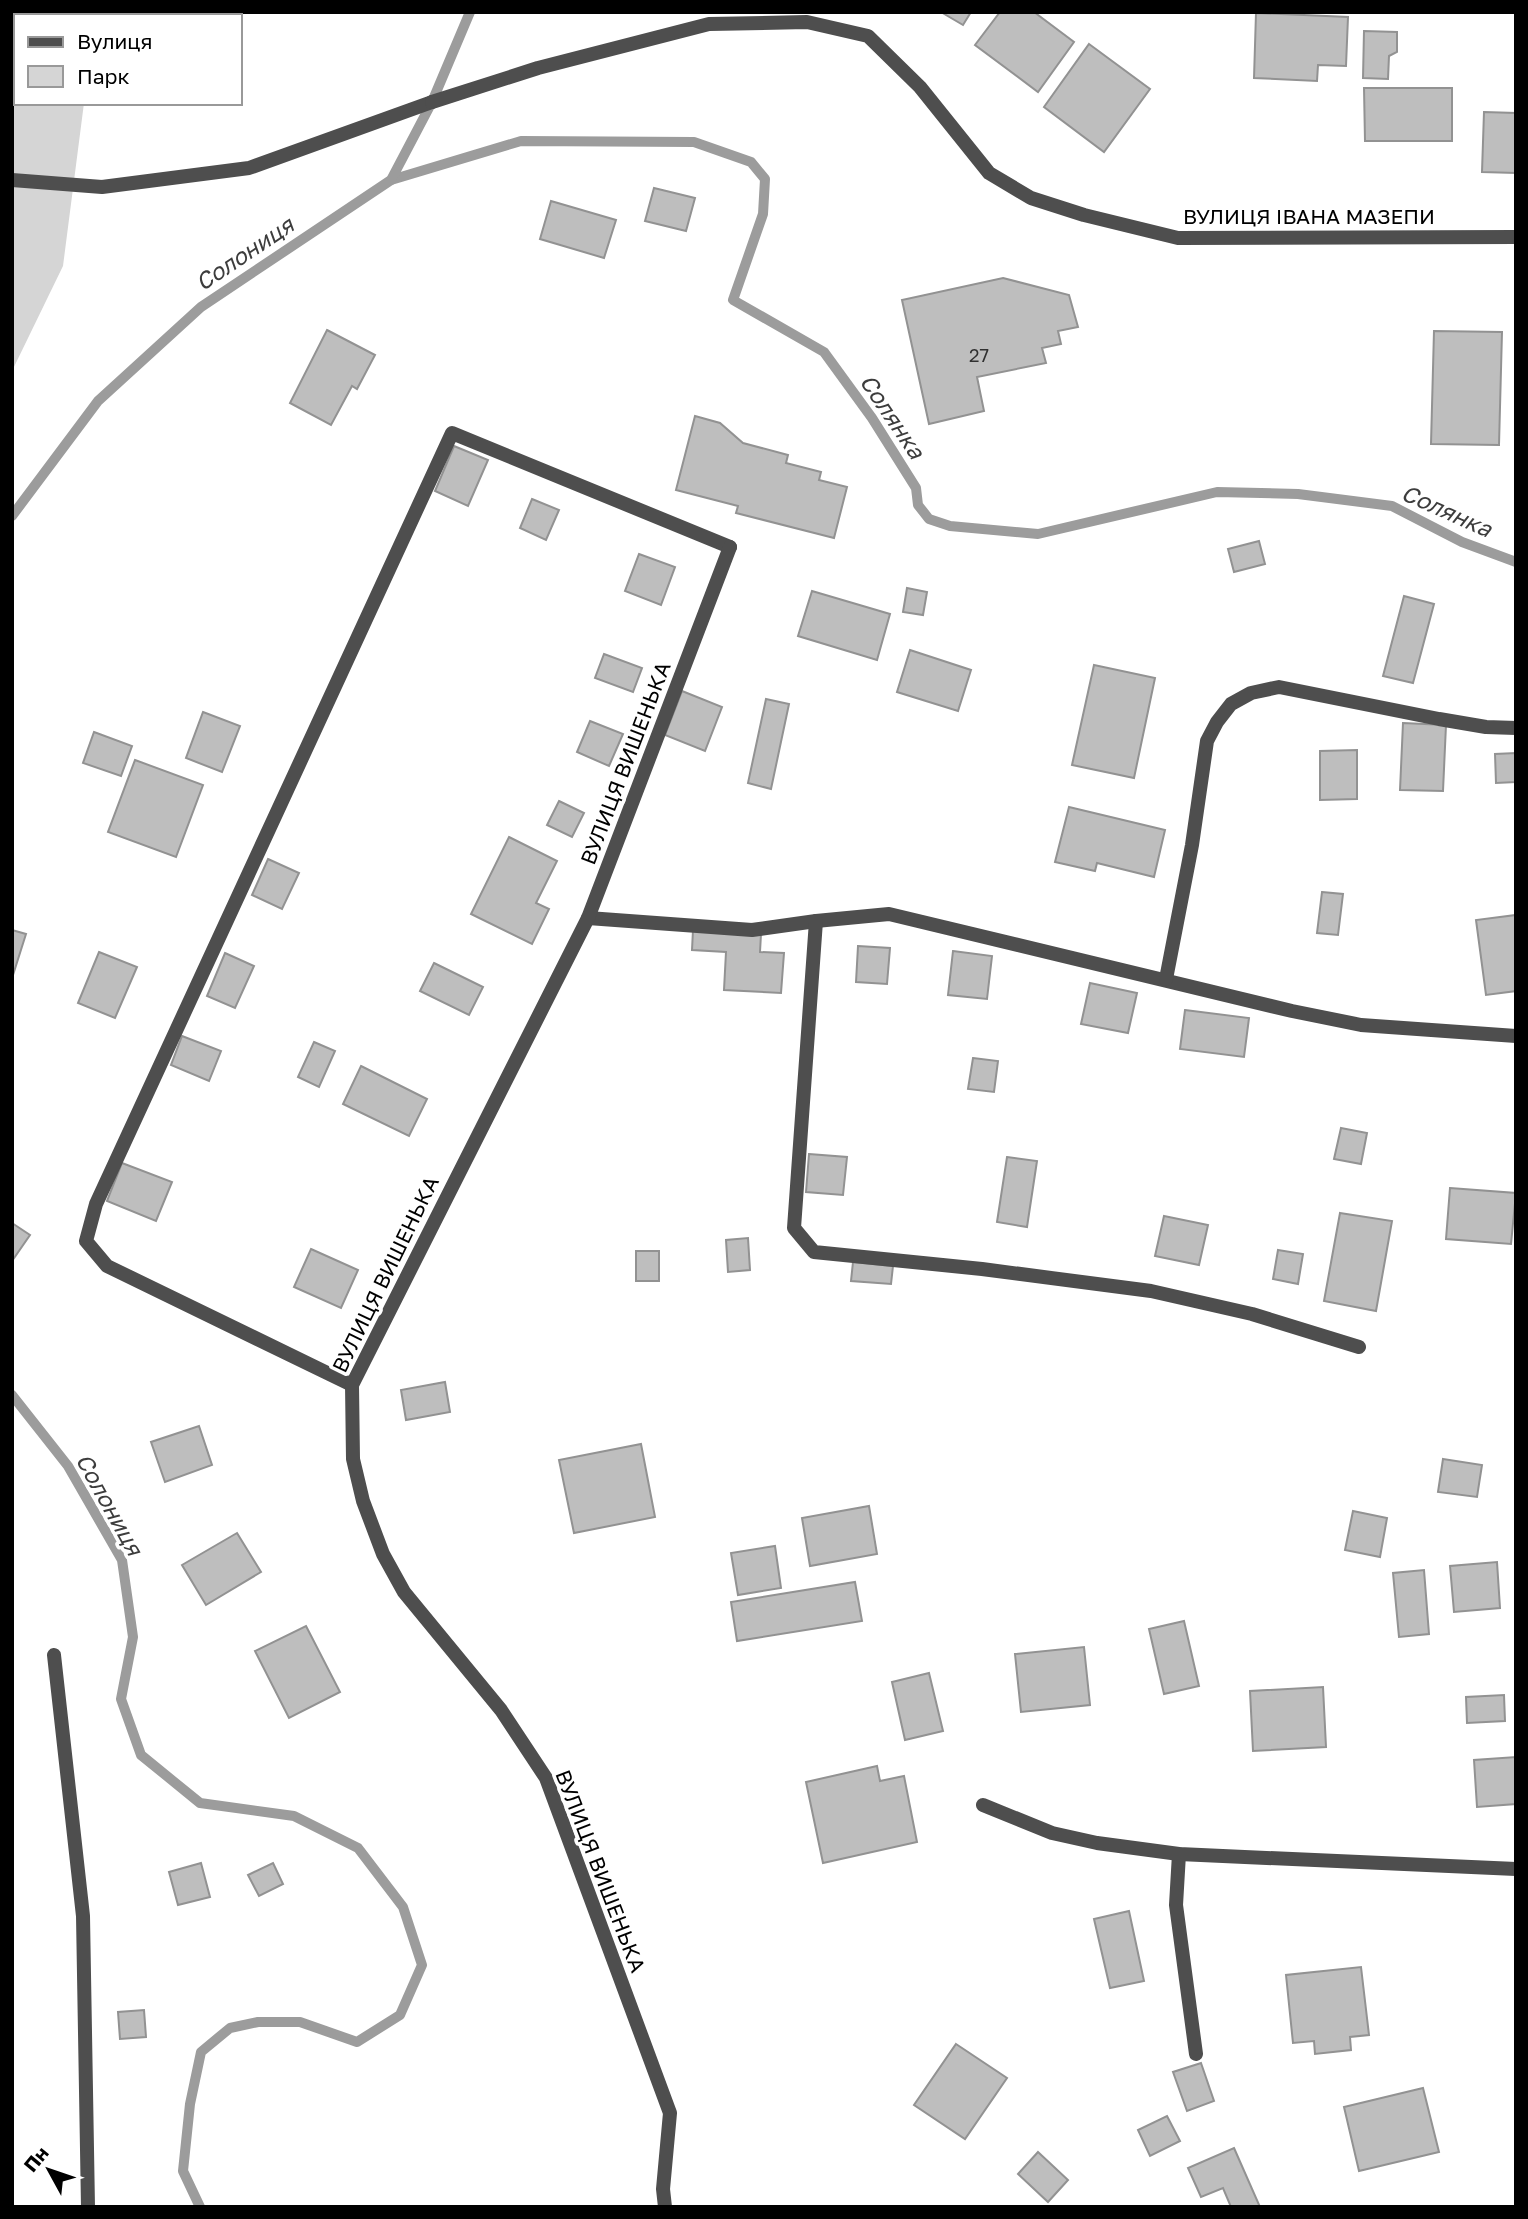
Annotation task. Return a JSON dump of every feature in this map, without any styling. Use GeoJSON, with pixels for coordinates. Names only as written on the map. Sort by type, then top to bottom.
{"type":"FeatureCollection","features":[{"type":"Feature","properties":{"kind":"street","name":"ВУЛИЦЯ ІВАНА МАЗЕПИ"},"geometry":{"type":"LineString","coordinates":[[12,180],[102,187],[249,168],[432,102],[538,68],[709,24],[807,22],[868,36],[920,87],[989,173],[1031,198],[1071,211],[1178,238],[1516,237]]}},
{"type":"Feature","properties":{"kind":"street","name":"ВУЛИЦЯ ВИШЕНЬКА"},"geometry":{"type":"LineString","coordinates":[[352,1385],[107,1266],[86,1241],[96,1204],[452,433],[730,547],[588,918],[352,1385],[353,1459],[363,1501],[383,1554],[404,1592],[501,1710],[546,1778],[670,2113],[663,2189],[665,2207]]}},
{"type":"Feature","properties":{"kind":"street"},"geometry":{"type":"LineString","coordinates":[[1166,979],[1192,845],[1207,741],[1231,704],[1251,693],[1279,687],[1439,719],[1486,727],[1516,728]]}},
{"type":"Feature","properties":{"kind":"street"},"geometry":{"type":"LineString","coordinates":[[588,918],[752,930],[889,914],[1292,1011],[1361,1025],[1516,1036]]}},
{"type":"Feature","properties":{"kind":"street"},"geometry":{"type":"LineString","coordinates":[[816,921],[794,1228],[814,1252],[982,1269],[1151,1292],[1252,1314],[1359,1347]]}},
{"type":"Feature","properties":{"kind":"street"},"geometry":{"type":"LineString","coordinates":[[54,1655],[83,1916],[88,2207]]}},
{"type":"Feature","properties":{"kind":"street"},"geometry":{"type":"LineString","coordinates":[[983,1805],[1052,1833],[1097,1843],[1179,1854],[1516,1869]]}},
{"type":"Feature","properties":{"kind":"street"},"geometry":{"type":"LineString","coordinates":[[1179,1854],[1176,1905],[1196,2054]]}},
{"type":"Feature","properties":{"kind":"green space"},"geometry":{"type":"Polygon","coordinates":[[[12,12],[96,12],[14,14],[14,105],[84,105],[63,266],[12,371],[12,12]]]}},
{"type":"Feature","properties":{"kind":"building"},"geometry":{"type":"Polygon","coordinates":[[[941,12],[971,12],[963,25],[941,12]]]}},
{"type":"Feature","properties":{"kind":"building"},"geometry":{"type":"Polygon","coordinates":[[[1000,12],[1034,12],[1074,42],[1038,92],[975,45],[1000,12]]]}},
{"type":"Feature","properties":{"kind":"building"},"geometry":{"type":"Polygon","coordinates":[[[1256,13],[1348,17],[1346,66],[1318,65],[1317,81],[1254,78],[1256,13]]]}},
{"type":"Feature","properties":{"kind":"building"},"geometry":{"type":"Polygon","coordinates":[[[1364,31],[1397,32],[1397,52],[1389,56],[1388,79],[1363,78],[1364,31]]]}},
{"type":"Feature","properties":{"kind":"building"},"geometry":{"type":"Polygon","coordinates":[[[1089,44],[1150,89],[1104,152],[1044,107],[1089,44]]]}},
{"type":"Feature","properties":{"kind":"building"},"geometry":{"type":"Polygon","coordinates":[[[1364,88],[1452,88],[1452,141],[1365,141],[1364,88]]]}},
{"type":"Feature","properties":{"kind":"building"},"geometry":{"type":"Polygon","coordinates":[[[1484,112],[1516,113],[1516,173],[1482,172],[1484,112]]]}},
{"type":"Feature","properties":{"kind":"building"},"geometry":{"type":"Polygon","coordinates":[[[654,188],[695,198],[686,231],[645,221],[654,188]]]}},
{"type":"Feature","properties":{"kind":"building"},"geometry":{"type":"Polygon","coordinates":[[[551,201],[616,220],[604,258],[540,239],[551,201]]]}},
{"type":"Feature","properties":{"kind":"building"},"geometry":{"type":"Polygon","coordinates":[[[1003,278],[1069,295],[1078,327],[1058,331],[1061,344],[1042,348],[1046,363],[977,377],[984,411],[929,424],[902,300],[1003,278]]]}},
{"type":"Feature","properties":{"kind":"building"},"geometry":{"type":"Polygon","coordinates":[[[327,330],[375,355],[357,389],[352,386],[331,425],[290,403],[327,330]]]}},
{"type":"Feature","properties":{"kind":"building"},"geometry":{"type":"Polygon","coordinates":[[[1434,331],[1502,332],[1499,445],[1431,444],[1434,331]]]}},
{"type":"Feature","properties":{"kind":"building"},"geometry":{"type":"Polygon","coordinates":[[[695,416],[720,423],[743,443],[788,455],[786,463],[821,472],[819,480],[847,487],[834,538],[736,513],[738,506],[676,490],[695,416]]]}},
{"type":"Feature","properties":{"kind":"building"},"geometry":{"type":"Polygon","coordinates":[[[454,446],[488,460],[468,506],[435,491],[454,446]]]}},
{"type":"Feature","properties":{"kind":"building"},"geometry":{"type":"Polygon","coordinates":[[[532,499],[559,510],[546,540],[520,528],[532,499]]]}},
{"type":"Feature","properties":{"kind":"building"},"geometry":{"type":"Polygon","coordinates":[[[1259,541],[1265,564],[1234,572],[1228,549],[1259,541]]]}},
{"type":"Feature","properties":{"kind":"building"},"geometry":{"type":"Polygon","coordinates":[[[639,554],[675,567],[661,605],[625,591],[639,554]]]}},
{"type":"Feature","properties":{"kind":"building"},"geometry":{"type":"Polygon","coordinates":[[[907,588],[927,592],[923,615],[903,612],[907,588]]]}},
{"type":"Feature","properties":{"kind":"building"},"geometry":{"type":"Polygon","coordinates":[[[812,591],[890,614],[877,660],[798,636],[812,591]]]}},
{"type":"Feature","properties":{"kind":"building"},"geometry":{"type":"Polygon","coordinates":[[[1404,596],[1434,604],[1413,683],[1383,676],[1404,596]]]}},
{"type":"Feature","properties":{"kind":"building"},"geometry":{"type":"Polygon","coordinates":[[[910,650],[971,670],[958,711],[897,692],[910,650]]]}},
{"type":"Feature","properties":{"kind":"building"},"geometry":{"type":"Polygon","coordinates":[[[604,654],[642,668],[633,692],[595,678],[604,654]]]}},
{"type":"Feature","properties":{"kind":"building"},"geometry":{"type":"Polygon","coordinates":[[[1094,665],[1155,678],[1134,778],[1072,765],[1094,665]]]}},
{"type":"Feature","properties":{"kind":"building"},"geometry":{"type":"Polygon","coordinates":[[[682,691],[722,707],[705,751],[665,735],[682,691]]]}},
{"type":"Feature","properties":{"kind":"building"},"geometry":{"type":"Polygon","coordinates":[[[766,699],[789,704],[771,789],[748,783],[766,699]]]}},
{"type":"Feature","properties":{"kind":"building"},"geometry":{"type":"Polygon","coordinates":[[[203,712],[240,726],[222,772],[186,758],[203,712]]]}},
{"type":"Feature","properties":{"kind":"building"},"geometry":{"type":"Polygon","coordinates":[[[590,721],[623,734],[609,766],[577,752],[590,721]]]}},
{"type":"Feature","properties":{"kind":"building"},"geometry":{"type":"Polygon","coordinates":[[[1403,723],[1446,725],[1443,791],[1400,790],[1403,723]]]}},
{"type":"Feature","properties":{"kind":"building"},"geometry":{"type":"Polygon","coordinates":[[[94,732],[132,746],[121,776],[83,763],[94,732]]]}},
{"type":"Feature","properties":{"kind":"building"},"geometry":{"type":"Polygon","coordinates":[[[1357,750],[1357,799],[1320,800],[1320,751],[1357,750]]]}},
{"type":"Feature","properties":{"kind":"building"},"geometry":{"type":"Polygon","coordinates":[[[1516,753],[1516,782],[1496,783],[1495,754],[1516,753]]]}},
{"type":"Feature","properties":{"kind":"building"},"geometry":{"type":"Polygon","coordinates":[[[135,760],[203,785],[176,857],[108,832],[135,760]]]}},
{"type":"Feature","properties":{"kind":"building"},"geometry":{"type":"Polygon","coordinates":[[[559,801],[584,813],[572,837],[547,825],[559,801]]]}},
{"type":"Feature","properties":{"kind":"building"},"geometry":{"type":"Polygon","coordinates":[[[1069,807],[1165,830],[1154,877],[1097,863],[1095,871],[1055,862],[1069,807]]]}},
{"type":"Feature","properties":{"kind":"building"},"geometry":{"type":"Polygon","coordinates":[[[509,837],[557,861],[536,903],[549,909],[532,944],[471,914],[509,837]]]}},
{"type":"Feature","properties":{"kind":"building"},"geometry":{"type":"Polygon","coordinates":[[[268,859],[299,873],[282,909],[252,895],[268,859]]]}},
{"type":"Feature","properties":{"kind":"building"},"geometry":{"type":"Polygon","coordinates":[[[1322,892],[1343,894],[1338,935],[1317,933],[1322,892]]]}},
{"type":"Feature","properties":{"kind":"building"},"geometry":{"type":"Polygon","coordinates":[[[1516,915],[1516,991],[1486,995],[1476,920],[1516,915]]]}},
{"type":"Feature","properties":{"kind":"building"},"geometry":{"type":"Polygon","coordinates":[[[12,930],[26,934],[13,975],[12,975],[12,930]]]}},
{"type":"Feature","properties":{"kind":"building"},"geometry":{"type":"Polygon","coordinates":[[[693,930],[761,934],[760,952],[784,953],[781,993],[724,990],[726,952],[692,950],[693,930]]]}},
{"type":"Feature","properties":{"kind":"building"},"geometry":{"type":"Polygon","coordinates":[[[858,946],[890,948],[887,984],[856,982],[858,946]]]}},
{"type":"Feature","properties":{"kind":"building"},"geometry":{"type":"Polygon","coordinates":[[[953,951],[992,956],[987,999],[948,995],[953,951]]]}},
{"type":"Feature","properties":{"kind":"building"},"geometry":{"type":"Polygon","coordinates":[[[99,952],[137,967],[115,1018],[78,1003],[99,952]]]}},
{"type":"Feature","properties":{"kind":"building"},"geometry":{"type":"Polygon","coordinates":[[[225,953],[254,966],[235,1008],[207,996],[225,953]]]}},
{"type":"Feature","properties":{"kind":"building"},"geometry":{"type":"Polygon","coordinates":[[[434,963],[483,987],[469,1015],[420,991],[434,963]]]}},
{"type":"Feature","properties":{"kind":"building"},"geometry":{"type":"Polygon","coordinates":[[[1090,983],[1137,993],[1128,1033],[1081,1024],[1090,983]]]}},
{"type":"Feature","properties":{"kind":"building"},"geometry":{"type":"Polygon","coordinates":[[[1185,1010],[1249,1018],[1244,1057],[1180,1049],[1185,1010]]]}},
{"type":"Feature","properties":{"kind":"building"},"geometry":{"type":"Polygon","coordinates":[[[182,1036],[221,1051],[209,1081],[171,1065],[182,1036]]]}},
{"type":"Feature","properties":{"kind":"building"},"geometry":{"type":"Polygon","coordinates":[[[314,1042],[335,1051],[319,1087],[298,1077],[314,1042]]]}},
{"type":"Feature","properties":{"kind":"building"},"geometry":{"type":"Polygon","coordinates":[[[973,1058],[998,1061],[994,1092],[968,1089],[973,1058]]]}},
{"type":"Feature","properties":{"kind":"building"},"geometry":{"type":"Polygon","coordinates":[[[361,1066],[427,1099],[409,1136],[343,1104],[361,1066]]]}},
{"type":"Feature","properties":{"kind":"building"},"geometry":{"type":"Polygon","coordinates":[[[1341,1128],[1367,1133],[1361,1164],[1334,1159],[1341,1128]]]}},
{"type":"Feature","properties":{"kind":"building"},"geometry":{"type":"Polygon","coordinates":[[[809,1154],[847,1157],[843,1195],[806,1192],[809,1154]]]}},
{"type":"Feature","properties":{"kind":"building"},"geometry":{"type":"Polygon","coordinates":[[[1007,1157],[1037,1161],[1027,1227],[997,1222],[1007,1157]]]}},
{"type":"Feature","properties":{"kind":"building"},"geometry":{"type":"Polygon","coordinates":[[[122,1163],[172,1182],[156,1221],[107,1201],[122,1163]]]}},
{"type":"Feature","properties":{"kind":"building"},"geometry":{"type":"Polygon","coordinates":[[[1450,1188],[1516,1193],[1511,1244],[1446,1239],[1450,1188]]]}},
{"type":"Feature","properties":{"kind":"building"},"geometry":{"type":"Polygon","coordinates":[[[1340,1213],[1392,1221],[1376,1311],[1324,1301],[1340,1213]]]}},
{"type":"Feature","properties":{"kind":"building"},"geometry":{"type":"Polygon","coordinates":[[[1164,1216],[1208,1225],[1199,1265],[1155,1256],[1164,1216]]]}},
{"type":"Feature","properties":{"kind":"building"},"geometry":{"type":"Polygon","coordinates":[[[12,1223],[30,1235],[12,1261],[12,1223]]]}},
{"type":"Feature","properties":{"kind":"building"},"geometry":{"type":"Polygon","coordinates":[[[748,1238],[750,1270],[728,1272],[726,1240],[748,1238]]]}},
{"type":"Feature","properties":{"kind":"building"},"geometry":{"type":"Polygon","coordinates":[[[311,1249],[358,1270],[341,1308],[294,1287],[311,1249]]]}},
{"type":"Feature","properties":{"kind":"building"},"geometry":{"type":"Polygon","coordinates":[[[1278,1250],[1303,1254],[1298,1284],[1273,1279],[1278,1250]]]}},
{"type":"Feature","properties":{"kind":"building"},"geometry":{"type":"Polygon","coordinates":[[[636,1251],[659,1251],[659,1281],[636,1281],[636,1251]]]}},
{"type":"Feature","properties":{"kind":"building"},"geometry":{"type":"Polygon","coordinates":[[[853,1262],[893,1266],[891,1284],[851,1281],[853,1262]]]}},
{"type":"Feature","properties":{"kind":"building"},"geometry":{"type":"Polygon","coordinates":[[[445,1382],[450,1412],[406,1420],[401,1390],[445,1382]]]}},
{"type":"Feature","properties":{"kind":"building"},"geometry":{"type":"Polygon","coordinates":[[[199,1426],[212,1465],[165,1482],[151,1442],[199,1426]]]}},
{"type":"Feature","properties":{"kind":"building"},"geometry":{"type":"Polygon","coordinates":[[[641,1444],[655,1517],[574,1533],[559,1460],[641,1444]]]}},
{"type":"Feature","properties":{"kind":"building"},"geometry":{"type":"Polygon","coordinates":[[[1443,1459],[1482,1465],[1477,1497],[1438,1492],[1443,1459]]]}},
{"type":"Feature","properties":{"kind":"building"},"geometry":{"type":"Polygon","coordinates":[[[869,1506],[877,1554],[810,1566],[802,1518],[869,1506]]]}},
{"type":"Feature","properties":{"kind":"building"},"geometry":{"type":"Polygon","coordinates":[[[1353,1511],[1387,1518],[1380,1557],[1345,1550],[1353,1511]]]}},
{"type":"Feature","properties":{"kind":"building"},"geometry":{"type":"Polygon","coordinates":[[[237,1533],[261,1572],[206,1605],[182,1565],[237,1533]]]}},
{"type":"Feature","properties":{"kind":"building"},"geometry":{"type":"Polygon","coordinates":[[[775,1546],[781,1588],[738,1595],[731,1553],[775,1546]]]}},
{"type":"Feature","properties":{"kind":"building"},"geometry":{"type":"Polygon","coordinates":[[[1497,1562],[1500,1608],[1454,1612],[1450,1566],[1497,1562]]]}},
{"type":"Feature","properties":{"kind":"building"},"geometry":{"type":"Polygon","coordinates":[[[1424,1570],[1429,1634],[1399,1637],[1393,1573],[1424,1570]]]}},
{"type":"Feature","properties":{"kind":"building"},"geometry":{"type":"Polygon","coordinates":[[[855,1582],[862,1621],[737,1641],[731,1602],[855,1582]]]}},
{"type":"Feature","properties":{"kind":"building"},"geometry":{"type":"Polygon","coordinates":[[[1184,1621],[1199,1686],[1164,1694],[1149,1629],[1184,1621]]]}},
{"type":"Feature","properties":{"kind":"building"},"geometry":{"type":"Polygon","coordinates":[[[306,1626],[340,1692],[289,1718],[255,1651],[306,1626]]]}},
{"type":"Feature","properties":{"kind":"building"},"geometry":{"type":"Polygon","coordinates":[[[1084,1647],[1090,1705],[1021,1712],[1015,1654],[1084,1647]]]}},
{"type":"Feature","properties":{"kind":"building"},"geometry":{"type":"Polygon","coordinates":[[[929,1673],[943,1731],[905,1740],[892,1682],[929,1673]]]}},
{"type":"Feature","properties":{"kind":"building"},"geometry":{"type":"Polygon","coordinates":[[[1323,1687],[1326,1747],[1253,1751],[1250,1691],[1323,1687]]]}},
{"type":"Feature","properties":{"kind":"building"},"geometry":{"type":"Polygon","coordinates":[[[1504,1695],[1505,1721],[1467,1723],[1466,1697],[1504,1695]]]}},
{"type":"Feature","properties":{"kind":"building"},"geometry":{"type":"Polygon","coordinates":[[[1516,1757],[1516,1804],[1477,1807],[1474,1760],[1516,1757]]]}},
{"type":"Feature","properties":{"kind":"building"},"geometry":{"type":"Polygon","coordinates":[[[877,1766],[880,1781],[904,1776],[917,1842],[823,1863],[806,1782],[877,1766]]]}},
{"type":"Feature","properties":{"kind":"building"},"geometry":{"type":"Polygon","coordinates":[[[201,1863],[210,1897],[178,1905],[169,1872],[201,1863]]]}},
{"type":"Feature","properties":{"kind":"building"},"geometry":{"type":"Polygon","coordinates":[[[273,1863],[283,1884],[259,1896],[248,1875],[273,1863]]]}},
{"type":"Feature","properties":{"kind":"building"},"geometry":{"type":"Polygon","coordinates":[[[1129,1911],[1144,1981],[1110,1988],[1094,1919],[1129,1911]]]}},
{"type":"Feature","properties":{"kind":"building"},"geometry":{"type":"Polygon","coordinates":[[[1361,1967],[1369,2035],[1350,2037],[1351,2050],[1315,2054],[1314,2041],[1293,2043],[1286,1975],[1361,1967]]]}},
{"type":"Feature","properties":{"kind":"building"},"geometry":{"type":"Polygon","coordinates":[[[144,2010],[146,2037],[120,2039],[118,2012],[144,2010]]]}},
{"type":"Feature","properties":{"kind":"building"},"geometry":{"type":"Polygon","coordinates":[[[956,2044],[1007,2078],[965,2139],[914,2105],[956,2044]]]}},
{"type":"Feature","properties":{"kind":"building"},"geometry":{"type":"Polygon","coordinates":[[[1201,2063],[1214,2101],[1187,2111],[1173,2072],[1201,2063]]]}},
{"type":"Feature","properties":{"kind":"building"},"geometry":{"type":"Polygon","coordinates":[[[1423,2088],[1439,2152],[1359,2171],[1344,2107],[1423,2088]]]}},
{"type":"Feature","properties":{"kind":"building"},"geometry":{"type":"Polygon","coordinates":[[[1167,2116],[1180,2141],[1150,2156],[1138,2130],[1167,2116]]]}},
{"type":"Feature","properties":{"kind":"building"},"geometry":{"type":"Polygon","coordinates":[[[1234,2148],[1260,2207],[1231,2207],[1223,2188],[1201,2197],[1188,2168],[1234,2148]]]}},
{"type":"Feature","properties":{"kind":"building"},"geometry":{"type":"Polygon","coordinates":[[[1038,2152],[1068,2180],[1048,2202],[1018,2174],[1038,2152]]]}},
{"type":"Feature","properties":{"kind":"waterway","name":"Солониця"},"geometry":{"type":"LineString","coordinates":[[12,516],[98,401],[201,307],[391,180],[432,102],[470,12]]}},
{"type":"Feature","properties":{"kind":"waterway","name":"Солянка"},"geometry":{"type":"LineString","coordinates":[[391,180],[521,141],[694,142],[751,162],[765,179],[763,214],[733,300],[824,352],[872,418],[916,488],[918,505],[929,519],[950,526],[1038,534],[1217,492],[1298,494],[1392,506],[1462,542],[1516,562]]}},
{"type":"Feature","properties":{"kind":"waterway","name":"Солониця"},"geometry":{"type":"LineString","coordinates":[[12,1395],[68,1466],[122,1560],[133,1637],[121,1699],[141,1755],[200,1803],[294,1816],[358,1848],[403,1907],[422,1965],[400,2015],[357,2042],[300,2022],[258,2022],[230,2028],[201,2052],[190,2104],[183,2171],[200,2207]]}}]}
